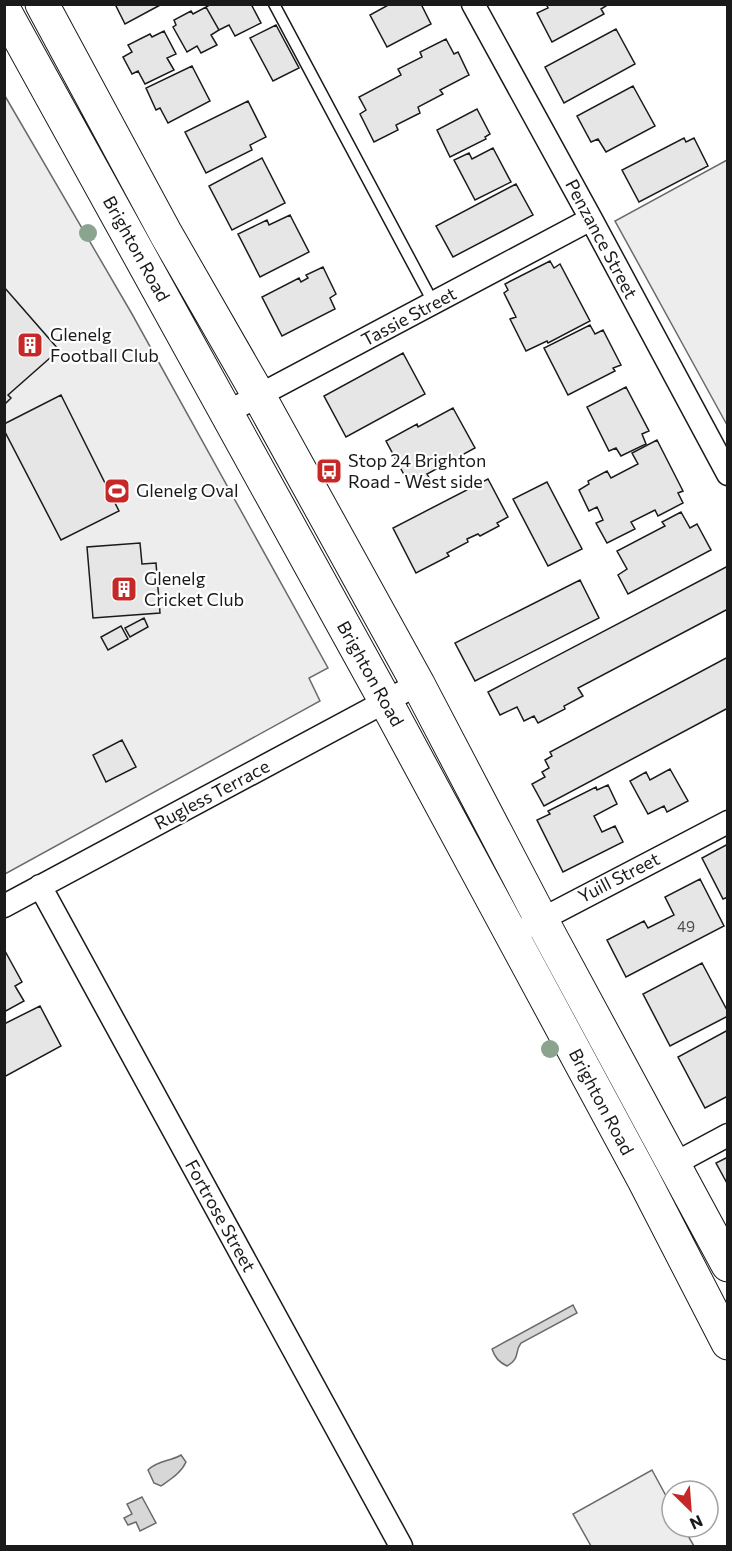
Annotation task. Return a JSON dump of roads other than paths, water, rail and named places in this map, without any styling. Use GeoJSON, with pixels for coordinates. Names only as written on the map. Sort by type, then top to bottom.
{"type":"FeatureCollection","features":[{"type":"Feature","properties":{"kind":"main road","name":"Brighton Road"},"geometry":{"type":"LineString","coordinates":[[42,4],[166,234],[259,396],[418,684],[541,919],[728,1265]]}},
{"type":"Feature","properties":{"kind":"main road","name":"Brighton Road"},"geometry":{"type":"LineString","coordinates":[[4,10],[386,702],[644,1180],[728,1343]]}},
{"type":"Feature","properties":{"kind":"main road"},"geometry":{"type":"LineString","coordinates":[[140,256],[152,262],[167,252],[166,234]]}},
{"type":"Feature","properties":{"kind":"main road"},"geometry":{"type":"LineString","coordinates":[[175,320],[171,309],[183,296],[194,297],[205,302]]}},
{"type":"Feature","properties":{"kind":"street","name":"Penzance Street"},"geometry":{"type":"LineString","coordinates":[[473,4],[728,474]]}},
{"type":"Feature","properties":{"kind":"street","name":"Tassie Street"},"geometry":{"type":"LineString","coordinates":[[226,413],[591,219]]}},
{"type":"Feature","properties":{"kind":"street","name":"Rugless Terrace"},"geometry":{"type":"LineString","coordinates":[[4,906],[418,684]]}},
{"type":"Feature","properties":{"kind":"street","name":"Yuill Street"},"geometry":{"type":"LineString","coordinates":[[512,936],[728,822]]}},
{"type":"Feature","properties":{"kind":"street","name":"Fortrose Street"},"geometry":{"type":"LineString","coordinates":[[40,886],[401,1546]]}},
{"type":"Feature","properties":{"kind":"street"},"geometry":{"type":"LineString","coordinates":[[674,1164],[728,1135]]}},
{"type":"Feature","properties":{"kind":"lane"},"geometry":{"type":"LineString","coordinates":[[274,4],[434,304]]}},
{"type":"Feature","properties":{"kind":"place","name":"Glenelg Football Club"},"geometry":{"type":"Point","coordinates":[30,345]}},
{"type":"Feature","properties":{"kind":"place","name":"Stop 24 Brighton Road - West side"},"geometry":{"type":"Point","coordinates":[329,471]}},
{"type":"Feature","properties":{"kind":"place","name":"Glenelg Oval"},"geometry":{"type":"Point","coordinates":[117,491]}},
{"type":"Feature","properties":{"kind":"place","name":"Glenelg Cricket Club"},"geometry":{"type":"Point","coordinates":[124,589]}}]}
